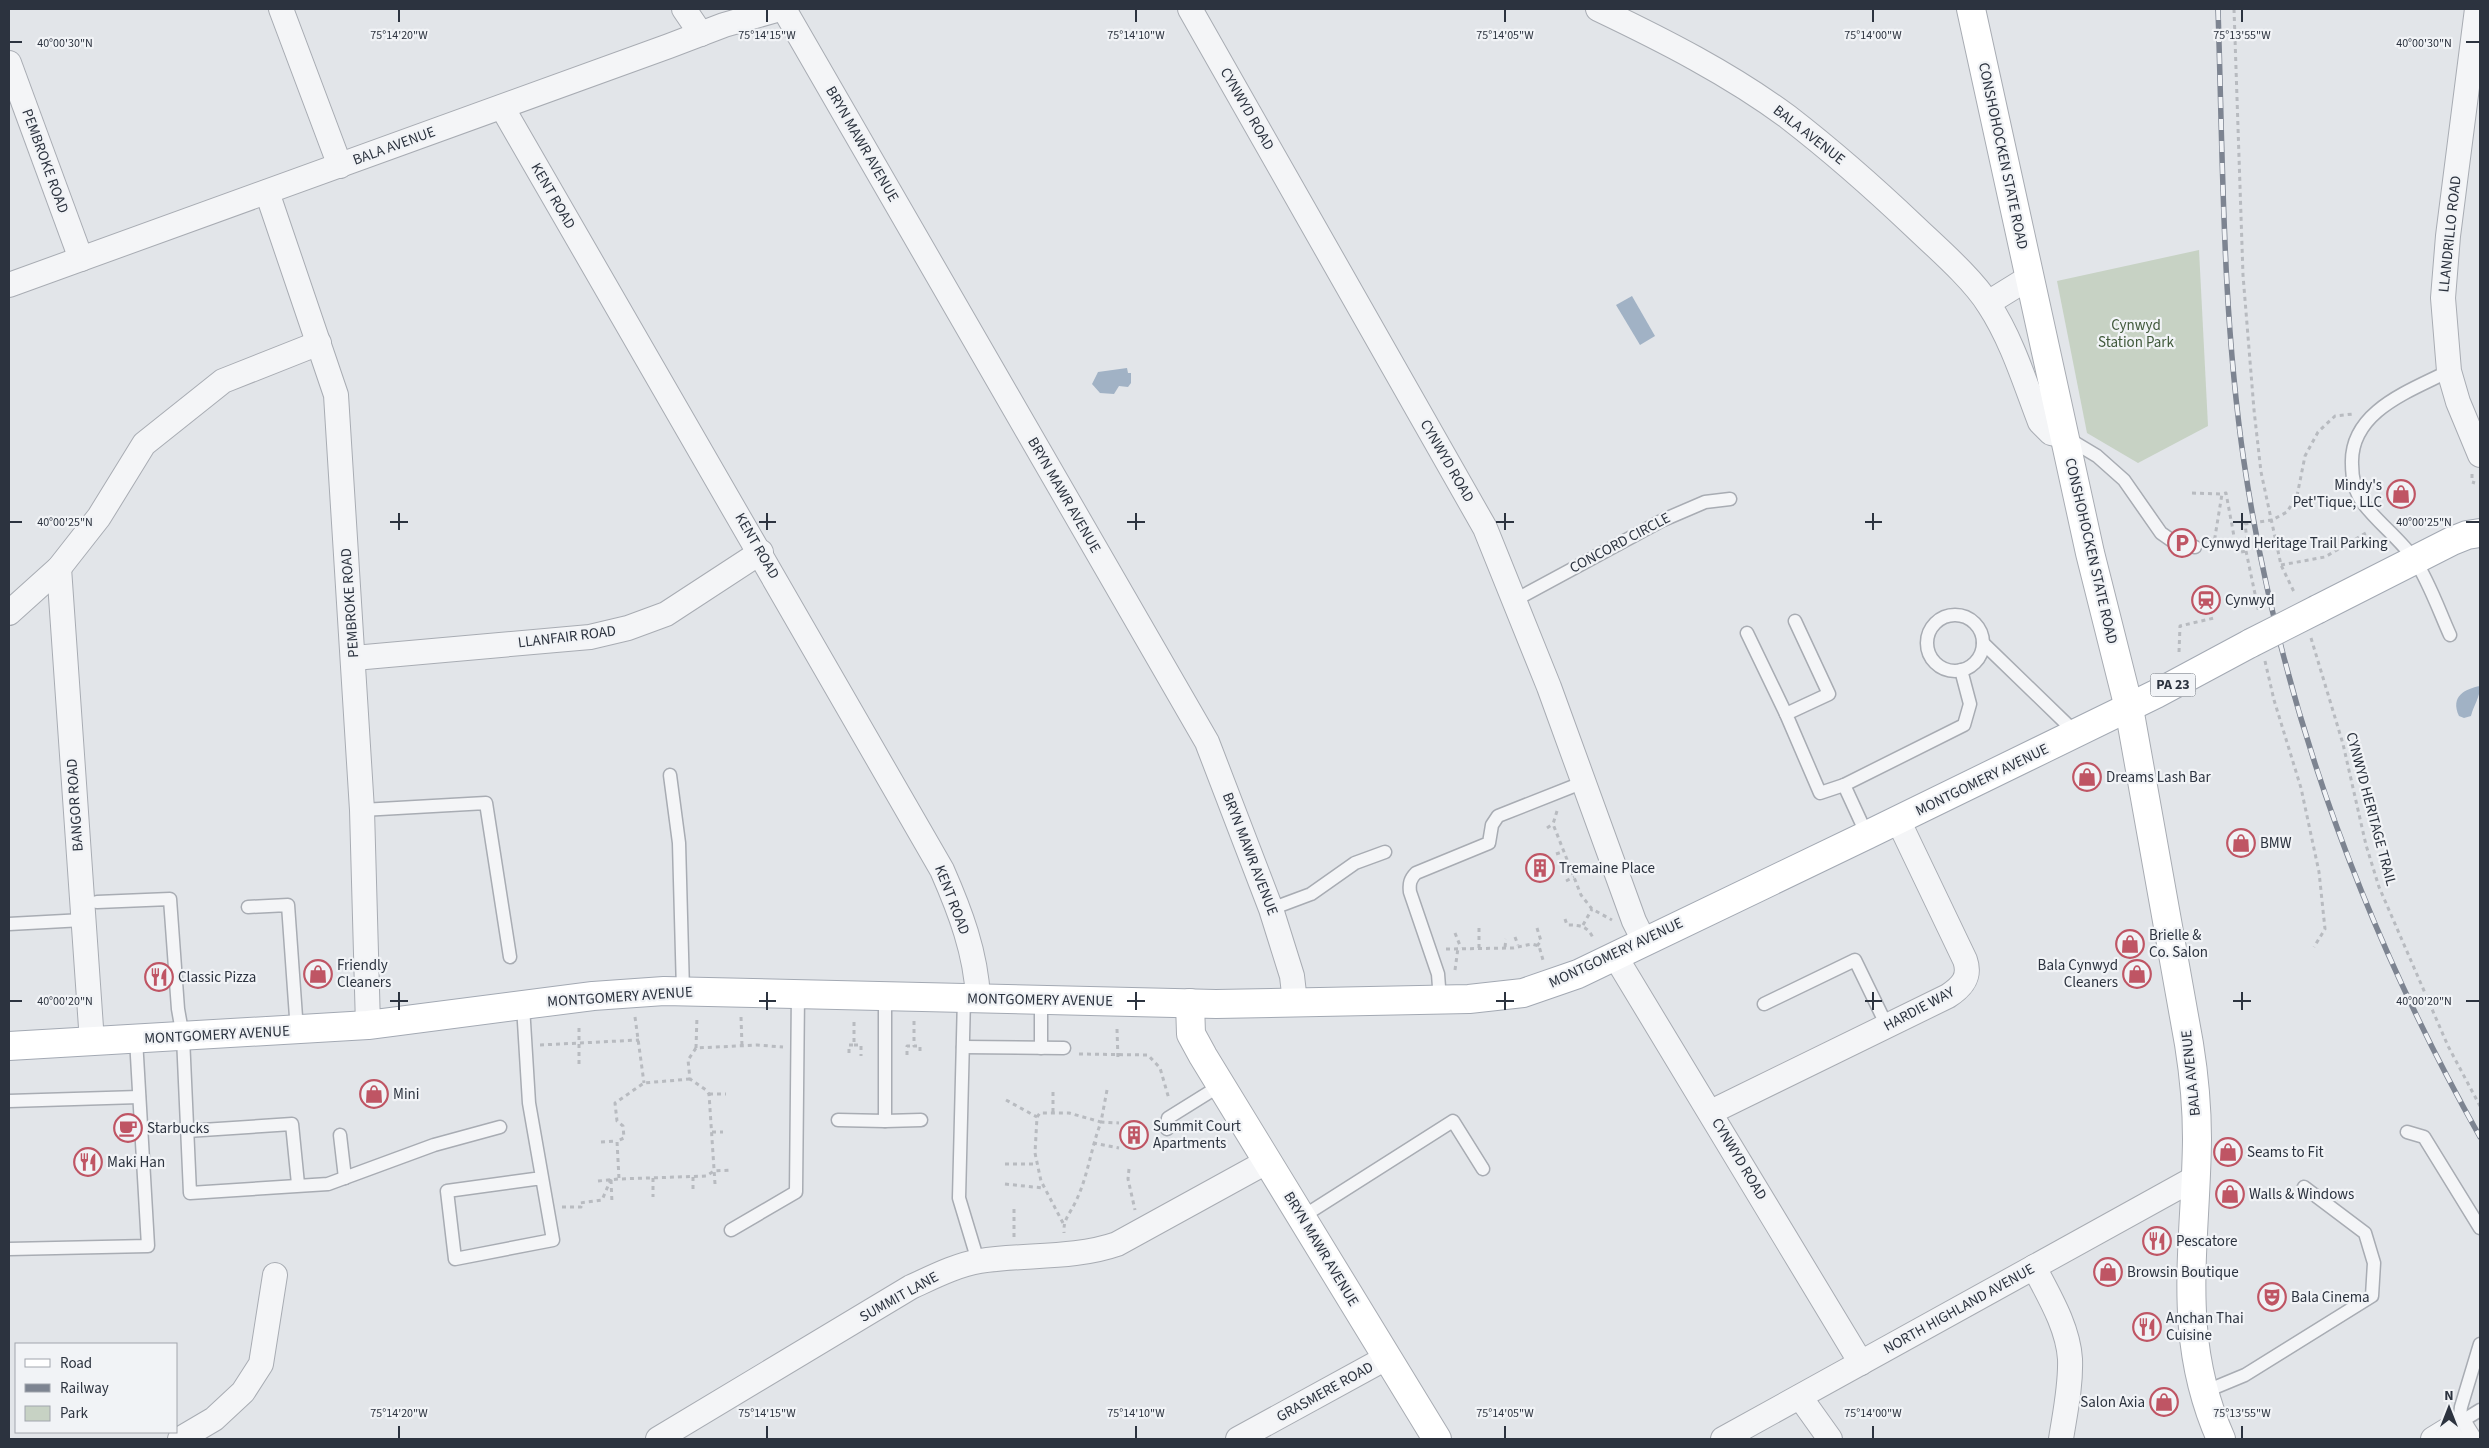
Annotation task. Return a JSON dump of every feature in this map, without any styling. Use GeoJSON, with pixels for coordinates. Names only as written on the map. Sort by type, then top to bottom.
{"type":"FeatureCollection","features":[{"type":"Feature","properties":{"kind":"main road","name":"CONSHOHOCKEN STATE ROAD"},"geometry":{"type":"LineString","coordinates":[[1971,9],[2090,554],[2129,708]]}},
{"type":"Feature","properties":{"kind":"main road","name":"PA 23"},"geometry":{"type":"LineString","coordinates":[[2129,708],[2308,613],[2460,538],[2480,533]]}},
{"type":"Feature","properties":{"kind":"main road","name":"MONTGOMERY AVENUE"},"geometry":{"type":"LineString","coordinates":[[9,1046],[368,1025],[593,996],[683,991],[1190,1002],[1469,1000],[1523,992],[1578,974],[1605,949],[1644,941],[2129,708]]}},
{"type":"Feature","properties":{"kind":"main road","name":"BALA AVENUE"},"geometry":{"type":"LineString","coordinates":[[2129,708],[2192,1066],[2196,1118],[2190,1296],[2194,1347],[2204,1392],[2221,1439]]}},
{"type":"Feature","properties":{"kind":"main road","name":"BRYN MAWR AVENUE"},"geometry":{"type":"LineString","coordinates":[[1190,1002],[1191,1034],[1386,1358],[1437,1439]]}},
{"type":"Feature","properties":{"kind":"street"},"geometry":{"type":"LineString","coordinates":[[281,9],[340,166]]}},
{"type":"Feature","properties":{"kind":"street"},"geometry":{"type":"LineString","coordinates":[[684,9],[701,34]]}},
{"type":"Feature","properties":{"kind":"street","name":"BALA AVENUE"},"geometry":{"type":"LineString","coordinates":[[9,285],[701,34],[780,9]]}},
{"type":"Feature","properties":{"kind":"street","name":"BRYN MAWR AVENUE"},"geometry":{"type":"LineString","coordinates":[[784,9],[1207,742],[1271,909],[1292,976],[1295,1002]]}},
{"type":"Feature","properties":{"kind":"street","name":"CYNWYD ROAD"},"geometry":{"type":"LineString","coordinates":[[1190,9],[1485,528],[1516,600],[1634,921],[1644,941]]}},
{"type":"Feature","properties":{"kind":"street","name":"BALA AVENUE"},"geometry":{"type":"LineString","coordinates":[[1598,9],[1652,35],[1734,82],[1786,116],[1836,155],[1885,199],[1938,249],[1988,303],[2002,327],[2040,422],[2051,433],[2065,436]]}},
{"type":"Feature","properties":{"kind":"street","name":"LLANDRILLO ROAD"},"geometry":{"type":"LineString","coordinates":[[2477,9],[2445,267],[2444,307],[2449,371],[2458,402],[2480,456]]}},
{"type":"Feature","properties":{"kind":"street","name":"PEMBROKE ROAD"},"geometry":{"type":"LineString","coordinates":[[9,63],[81,259]]}},
{"type":"Feature","properties":{"kind":"street","name":"KENT ROAD"},"geometry":{"type":"LineString","coordinates":[[502,107],[761,552],[942,870],[960,912],[977,972],[971,998]]}},
{"type":"Feature","properties":{"kind":"street","name":"PEMBROKE ROAD"},"geometry":{"type":"LineString","coordinates":[[267,192],[336,395],[354,658],[362,810],[368,1025]]}},
{"type":"Feature","properties":{"kind":"street"},"geometry":{"type":"LineString","coordinates":[[1988,303],[2030,277]]}},
{"type":"Feature","properties":{"kind":"street"},"geometry":{"type":"LineString","coordinates":[[9,613],[59,568],[99,517],[144,444],[223,381],[319,343]]}},
{"type":"Feature","properties":{"kind":"street","name":"LLANFAIR ROAD"},"geometry":{"type":"LineString","coordinates":[[354,658],[590,637],[628,628],[666,614],[761,552]]}},
{"type":"Feature","properties":{"kind":"street","name":"BANGOR ROAD"},"geometry":{"type":"LineString","coordinates":[[59,568],[90,911],[92,1042]]}},
{"type":"Feature","properties":{"kind":"street","name":"HARDIE WAY"},"geometry":{"type":"LineString","coordinates":[[1711,1112],[1955,992],[1964,982],[1968,973],[1965,960],[1898,820]]}},
{"type":"Feature","properties":{"kind":"street","name":"CYNWYD ROAD"},"geometry":{"type":"LineString","coordinates":[[1605,949],[1711,1112],[1861,1363]]}},
{"type":"Feature","properties":{"kind":"street","name":"SUMMIT LANE"},"geometry":{"type":"LineString","coordinates":[[658,1439],[911,1287],[954,1268],[978,1261],[1097,1251],[1117,1244],[1268,1161]]}},
{"type":"Feature","properties":{"kind":"street","name":"NORTH HIGHLAND AVENUE"},"geometry":{"type":"LineString","coordinates":[[1723,1439],[2195,1178]]}},
{"type":"Feature","properties":{"kind":"street"},"geometry":{"type":"LineString","coordinates":[[2034,1267],[2064,1331],[2070,1358],[2070,1386],[2061,1439]]}},
{"type":"Feature","properties":{"kind":"street"},"geometry":{"type":"LineString","coordinates":[[180,1439],[214,1419],[243,1392],[261,1364],[275,1275]]}},
{"type":"Feature","properties":{"kind":"street","name":"GRASMERE ROAD"},"geometry":{"type":"LineString","coordinates":[[1238,1439],[1386,1358]]}},
{"type":"Feature","properties":{"kind":"street"},"geometry":{"type":"LineString","coordinates":[[1800,1397],[1830,1439]]}},
{"type":"Feature","properties":{"kind":"street"},"geometry":{"type":"LineString","coordinates":[[2433,1439],[2464,1431]]}},
{"type":"Feature","properties":{"kind":"lane"},"geometry":{"type":"LineString","coordinates":[[2449,371],[2390,401],[2358,431],[2351,453],[2352,480],[2362,502],[2415,560],[2450,635]]}},
{"type":"Feature","properties":{"kind":"lane"},"geometry":{"type":"LineString","coordinates":[[2065,436],[2097,456],[2124,480],[2160,533],[2171,540],[2195,547]]}},
{"type":"Feature","properties":{"kind":"lane","name":"CONCORD CIRCLE"},"geometry":{"type":"LineString","coordinates":[[1516,600],[1662,520],[1705,502],[1730,499]]}},
{"type":"Feature","properties":{"kind":"lane"},"geometry":{"type":"LineString","coordinates":[[1983,642],[1978,659],[1971,666],[1961,670],[1946,670],[1932,659],[1927,642],[1933,625],[1948,616],[1964,617],[1978,627],[1983,642],[2077,734]]}},
{"type":"Feature","properties":{"kind":"lane"},"geometry":{"type":"LineString","coordinates":[[1786,714],[1829,694],[1795,621]]}},
{"type":"Feature","properties":{"kind":"lane"},"geometry":{"type":"LineString","coordinates":[[1747,632],[1786,714],[1820,793],[1844,785],[1964,725],[1970,704],[1961,670]]}},
{"type":"Feature","properties":{"kind":"lane"},"geometry":{"type":"LineString","coordinates":[[670,775],[679,843],[683,991]]}},
{"type":"Feature","properties":{"kind":"lane"},"geometry":{"type":"LineString","coordinates":[[1440,1000],[1438,974],[1410,892],[1411,877],[1416,873],[1489,843],[1492,826],[1498,816],[1584,782]]}},
{"type":"Feature","properties":{"kind":"lane"},"geometry":{"type":"LineString","coordinates":[[1844,785],[1867,835]]}},
{"type":"Feature","properties":{"kind":"lane"},"geometry":{"type":"LineString","coordinates":[[362,810],[486,803],[510,957]]}},
{"type":"Feature","properties":{"kind":"lane"},"geometry":{"type":"LineString","coordinates":[[1271,909],[1311,894],[1355,863],[1385,852]]}},
{"type":"Feature","properties":{"kind":"lane"},"geometry":{"type":"LineString","coordinates":[[9,924],[170,899],[178,1010],[183,1037],[190,1193],[298,1184],[328,1184],[434,1146],[500,1127]]}},
{"type":"Feature","properties":{"kind":"lane"},"geometry":{"type":"LineString","coordinates":[[248,907],[288,905],[296,1030]]}},
{"type":"Feature","properties":{"kind":"lane"},"geometry":{"type":"LineString","coordinates":[[1764,1004],[1855,960],[1887,1026]]}},
{"type":"Feature","properties":{"kind":"lane"},"geometry":{"type":"LineString","coordinates":[[731,1230],[796,1192],[798,992]]}},
{"type":"Feature","properties":{"kind":"lane"},"geometry":{"type":"LineString","coordinates":[[885,995],[885,1121]]}},
{"type":"Feature","properties":{"kind":"lane"},"geometry":{"type":"LineString","coordinates":[[971,998],[963,1047],[959,1198],[978,1261]]}},
{"type":"Feature","properties":{"kind":"lane"},"geometry":{"type":"LineString","coordinates":[[1041,1000],[1041,1048]]}},
{"type":"Feature","properties":{"kind":"lane"},"geometry":{"type":"LineString","coordinates":[[523,1006],[529,1103],[553,1240],[455,1259],[447,1191],[542,1178]]}},
{"type":"Feature","properties":{"kind":"lane"},"geometry":{"type":"LineString","coordinates":[[9,1249],[148,1246],[136,1039]]}},
{"type":"Feature","properties":{"kind":"lane"},"geometry":{"type":"LineString","coordinates":[[963,1047],[1064,1048]]}},
{"type":"Feature","properties":{"kind":"lane"},"geometry":{"type":"LineString","coordinates":[[1167,1129],[1168,1118],[1221,1085]]}},
{"type":"Feature","properties":{"kind":"lane"},"geometry":{"type":"LineString","coordinates":[[9,1101],[139,1097]]}},
{"type":"Feature","properties":{"kind":"lane"},"geometry":{"type":"LineString","coordinates":[[838,1120],[921,1120]]}},
{"type":"Feature","properties":{"kind":"lane"},"geometry":{"type":"LineString","coordinates":[[1302,1216],[1453,1121],[1483,1169]]}},
{"type":"Feature","properties":{"kind":"lane"},"geometry":{"type":"LineString","coordinates":[[188,1131],[292,1124],[298,1184]]}},
{"type":"Feature","properties":{"kind":"lane"},"geometry":{"type":"LineString","coordinates":[[2407,1132],[2424,1137],[2480,1228]]}},
{"type":"Feature","properties":{"kind":"lane"},"geometry":{"type":"LineString","coordinates":[[340,1135],[345,1178]]}},
{"type":"Feature","properties":{"kind":"lane"},"geometry":{"type":"LineString","coordinates":[[2204,1392],[2245,1375],[2372,1296],[2374,1263],[2365,1234],[2304,1187]]}},
{"type":"Feature","properties":{"kind":"lane"},"geometry":{"type":"LineString","coordinates":[[2464,1431],[2464,1399],[2480,1344]]}},
{"type":"Feature","properties":{"kind":"lane"},"geometry":{"type":"LineString","coordinates":[[2464,1431],[2480,1410]]}},
{"type":"Feature","properties":{"kind":"path","name":"CYNWYD HERITAGE TRAIL"},"geometry":{"type":"LineString","coordinates":[[2234,9],[2239,190],[2247,337],[2261,472],[2281,565],[2308,613],[2343,744],[2366,845],[2379,887],[2448,1046],[2480,1106]]}},
{"type":"Feature","properties":{"kind":"path"},"geometry":{"type":"LineString","coordinates":[[2314,947],[2325,929],[2319,872],[2301,788],[2258,640],[2246,551],[2248,547],[2245,524],[2272,520],[2287,512],[2294,504],[2308,449],[2318,432],[2327,422],[2342,414],[2358,415],[2368,420]]}},
{"type":"Feature","properties":{"kind":"path"},"geometry":{"type":"LineString","coordinates":[[2192,493],[2226,493],[2236,547],[2242,552],[2246,551]]}},
{"type":"Feature","properties":{"kind":"path"},"geometry":{"type":"LineString","coordinates":[[2195,547],[2214,543],[2222,494]]}},
{"type":"Feature","properties":{"kind":"path"},"geometry":{"type":"LineString","coordinates":[[2281,565],[2325,557],[2366,533]]}},
{"type":"Feature","properties":{"kind":"path"},"geometry":{"type":"LineString","coordinates":[[2179,652],[2180,626],[2214,618]]}},
{"type":"Feature","properties":{"kind":"path"},"geometry":{"type":"LineString","coordinates":[[1547,828],[1553,824],[1560,807]]}},
{"type":"Feature","properties":{"kind":"path"},"geometry":{"type":"LineString","coordinates":[[1553,824],[1562,852],[1580,895],[1592,909],[1612,920]]}},
{"type":"Feature","properties":{"kind":"path"},"geometry":{"type":"LineString","coordinates":[[1556,854],[1562,852]]}},
{"type":"Feature","properties":{"kind":"path"},"geometry":{"type":"LineString","coordinates":[[1566,881],[1574,877]]}},
{"type":"Feature","properties":{"kind":"path"},"geometry":{"type":"LineString","coordinates":[[1583,925],[1592,909]]}},
{"type":"Feature","properties":{"kind":"path"},"geometry":{"type":"LineString","coordinates":[[1565,919],[1567,925],[1583,925],[1590,930],[1605,949]]}},
{"type":"Feature","properties":{"kind":"path"},"geometry":{"type":"LineString","coordinates":[[1479,928],[1479,948]]}},
{"type":"Feature","properties":{"kind":"path"},"geometry":{"type":"LineString","coordinates":[[1537,928],[1541,941],[1537,946]]}},
{"type":"Feature","properties":{"kind":"path"},"geometry":{"type":"LineString","coordinates":[[1454,973],[1460,948],[1455,933]]}},
{"type":"Feature","properties":{"kind":"path"},"geometry":{"type":"LineString","coordinates":[[1515,937],[1518,945]]}},
{"type":"Feature","properties":{"kind":"path"},"geometry":{"type":"LineString","coordinates":[[1505,947],[1506,939]]}},
{"type":"Feature","properties":{"kind":"path"},"geometry":{"type":"LineString","coordinates":[[1430,949],[1513,948],[1518,945],[1537,946]]}},
{"type":"Feature","properties":{"kind":"path"},"geometry":{"type":"LineString","coordinates":[[1537,946],[1543,962]]}},
{"type":"Feature","properties":{"kind":"path"},"geometry":{"type":"LineString","coordinates":[[690,1079],[688,1060],[696,1048],[697,1015]]}},
{"type":"Feature","properties":{"kind":"path"},"geometry":{"type":"LineString","coordinates":[[635,1016],[644,1083]]}},
{"type":"Feature","properties":{"kind":"path"},"geometry":{"type":"LineString","coordinates":[[854,1020],[854,1045]]}},
{"type":"Feature","properties":{"kind":"path"},"geometry":{"type":"LineString","coordinates":[[741,1021],[742,1046]]}},
{"type":"Feature","properties":{"kind":"path"},"geometry":{"type":"LineString","coordinates":[[914,1021],[914,1046]]}},
{"type":"Feature","properties":{"kind":"path"},"geometry":{"type":"LineString","coordinates":[[579,1024],[581,1042],[579,1064]]}},
{"type":"Feature","properties":{"kind":"path"},"geometry":{"type":"LineString","coordinates":[[1116,1029],[1118,1060]]}},
{"type":"Feature","properties":{"kind":"path"},"geometry":{"type":"LineString","coordinates":[[536,1045],[639,1040]]}},
{"type":"Feature","properties":{"kind":"path"},"geometry":{"type":"LineString","coordinates":[[849,1053],[849,1045],[861,1045],[861,1056]]}},
{"type":"Feature","properties":{"kind":"path"},"geometry":{"type":"LineString","coordinates":[[696,1048],[742,1046],[798,1047]]}},
{"type":"Feature","properties":{"kind":"path"},"geometry":{"type":"LineString","coordinates":[[907,1055],[907,1046],[920,1046],[920,1055]]}},
{"type":"Feature","properties":{"kind":"path"},"geometry":{"type":"LineString","coordinates":[[1064,1048],[1075,1054],[1148,1055],[1160,1068],[1174,1114]]}},
{"type":"Feature","properties":{"kind":"path"},"geometry":{"type":"LineString","coordinates":[[601,1142],[618,1141],[624,1138],[623,1126],[617,1121],[614,1103],[644,1083],[690,1079],[709,1094],[715,1184]]}},
{"type":"Feature","properties":{"kind":"path"},"geometry":{"type":"LineString","coordinates":[[1052,1112],[1053,1089]]}},
{"type":"Feature","properties":{"kind":"path"},"geometry":{"type":"LineString","coordinates":[[1063,1223],[1076,1202],[1086,1173],[1093,1143],[1101,1122],[1107,1090]]}},
{"type":"Feature","properties":{"kind":"path"},"geometry":{"type":"LineString","coordinates":[[709,1094],[726,1094]]}},
{"type":"Feature","properties":{"kind":"path"},"geometry":{"type":"LineString","coordinates":[[1006,1100],[1037,1118]]}},
{"type":"Feature","properties":{"kind":"path"},"geometry":{"type":"LineString","coordinates":[[1064,1239],[1063,1223],[1044,1188],[1037,1164],[1035,1153],[1037,1118],[1040,1113],[1069,1113],[1101,1122],[1119,1123]]}},
{"type":"Feature","properties":{"kind":"path"},"geometry":{"type":"LineString","coordinates":[[712,1132],[723,1132]]}},
{"type":"Feature","properties":{"kind":"path"},"geometry":{"type":"LineString","coordinates":[[618,1141],[618,1179]]}},
{"type":"Feature","properties":{"kind":"path"},"geometry":{"type":"LineString","coordinates":[[1093,1143],[1119,1148]]}},
{"type":"Feature","properties":{"kind":"path"},"geometry":{"type":"LineString","coordinates":[[1005,1164],[1037,1164]]}},
{"type":"Feature","properties":{"kind":"path"},"geometry":{"type":"LineString","coordinates":[[1129,1169],[1132,1205],[1138,1214]]}},
{"type":"Feature","properties":{"kind":"path"},"geometry":{"type":"LineString","coordinates":[[598,1181],[706,1176],[714,1171],[731,1170]]}},
{"type":"Feature","properties":{"kind":"path"},"geometry":{"type":"LineString","coordinates":[[693,1176],[693,1191]]}},
{"type":"Feature","properties":{"kind":"path"},"geometry":{"type":"LineString","coordinates":[[652,1178],[653,1197]]}},
{"type":"Feature","properties":{"kind":"path"},"geometry":{"type":"LineString","coordinates":[[547,1208],[581,1206],[580,1203],[602,1200],[611,1179]]}},
{"type":"Feature","properties":{"kind":"path"},"geometry":{"type":"LineString","coordinates":[[611,1179],[612,1204]]}},
{"type":"Feature","properties":{"kind":"path"},"geometry":{"type":"LineString","coordinates":[[1005,1184],[1044,1188]]}},
{"type":"Feature","properties":{"kind":"path"},"geometry":{"type":"LineString","coordinates":[[1014,1207],[1014,1240]]}},
{"type":"Feature","properties":{"kind":"green space","name":"Cynwyd Station Park"},"geometry":{"type":"Polygon","coordinates":[[[2199,250],[2208,426],[2138,463],[2087,433],[2057,281],[2199,250]]]}},
{"type":"Feature","properties":{"kind":"water"},"geometry":{"type":"Polygon","coordinates":[[[1632,296],[1655,336],[1640,345],[1616,305],[1632,296]]]}},
{"type":"Feature","properties":{"kind":"water"},"geometry":{"type":"Polygon","coordinates":[[[1127,368],[1128,373],[1131,373],[1131,383],[1128,387],[1119,386],[1114,394],[1100,393],[1092,384],[1098,372],[1127,368]]]}},
{"type":"Feature","properties":{"kind":"water"},"geometry":{"type":"Polygon","coordinates":[[[2480,686],[2471,716],[2464,718],[2459,716],[2456,703],[2460,695],[2469,689],[2480,686]]]}},
{"type":"Feature","properties":{"kind":"railway"},"geometry":{"type":"LineString","coordinates":[[2218,9],[2227,293],[2231,349],[2244,462],[2259,551],[2279,638],[2303,725],[2331,810],[2363,894],[2398,976],[2437,1057],[2480,1137]]}},
{"type":"Feature","properties":{"kind":"place","name":"Mindy's Pet'Tique, LLC"},"geometry":{"type":"Point","coordinates":[2401,494]}},
{"type":"Feature","properties":{"kind":"place","name":"Cynwyd Heritage Trail Parking"},"geometry":{"type":"Point","coordinates":[2182,543]}},
{"type":"Feature","properties":{"kind":"place","name":"Cynwyd"},"geometry":{"type":"Point","coordinates":[2206,600]}},
{"type":"Feature","properties":{"kind":"place","name":"Dreams Lash Bar"},"geometry":{"type":"Point","coordinates":[2087,777]}},
{"type":"Feature","properties":{"kind":"place","name":"BMW"},"geometry":{"type":"Point","coordinates":[2241,843]}},
{"type":"Feature","properties":{"kind":"place","name":"Tremaine Place"},"geometry":{"type":"Point","coordinates":[1540,868]}},
{"type":"Feature","properties":{"kind":"place","name":"Brielle & Co. Salon"},"geometry":{"type":"Point","coordinates":[2130,944]}},
{"type":"Feature","properties":{"kind":"place","name":"Friendly Cleaners"},"geometry":{"type":"Point","coordinates":[318,974]}},
{"type":"Feature","properties":{"kind":"place","name":"Bala Cynwyd Cleaners"},"geometry":{"type":"Point","coordinates":[2137,974]}},
{"type":"Feature","properties":{"kind":"place","name":"Classic Pizza"},"geometry":{"type":"Point","coordinates":[159,977]}},
{"type":"Feature","properties":{"kind":"place","name":"Mini"},"geometry":{"type":"Point","coordinates":[374,1094]}},
{"type":"Feature","properties":{"kind":"place","name":"Starbucks"},"geometry":{"type":"Point","coordinates":[128,1128]}},
{"type":"Feature","properties":{"kind":"place","name":"Summit Court Apartments"},"geometry":{"type":"Point","coordinates":[1134,1135]}},
{"type":"Feature","properties":{"kind":"place","name":"Seams to Fit"},"geometry":{"type":"Point","coordinates":[2228,1152]}},
{"type":"Feature","properties":{"kind":"place","name":"Maki Han"},"geometry":{"type":"Point","coordinates":[88,1162]}},
{"type":"Feature","properties":{"kind":"place","name":"Walls & Windows"},"geometry":{"type":"Point","coordinates":[2230,1194]}},
{"type":"Feature","properties":{"kind":"place","name":"Pescatore"},"geometry":{"type":"Point","coordinates":[2157,1241]}},
{"type":"Feature","properties":{"kind":"place","name":"Browsin Boutique"},"geometry":{"type":"Point","coordinates":[2108,1272]}},
{"type":"Feature","properties":{"kind":"place","name":"Bala Cinema"},"geometry":{"type":"Point","coordinates":[2272,1297]}},
{"type":"Feature","properties":{"kind":"place","name":"Anchan Thai Cuisine"},"geometry":{"type":"Point","coordinates":[2147,1327]}},
{"type":"Feature","properties":{"kind":"place","name":"Salon Axia"},"geometry":{"type":"Point","coordinates":[2164,1402]}}]}
